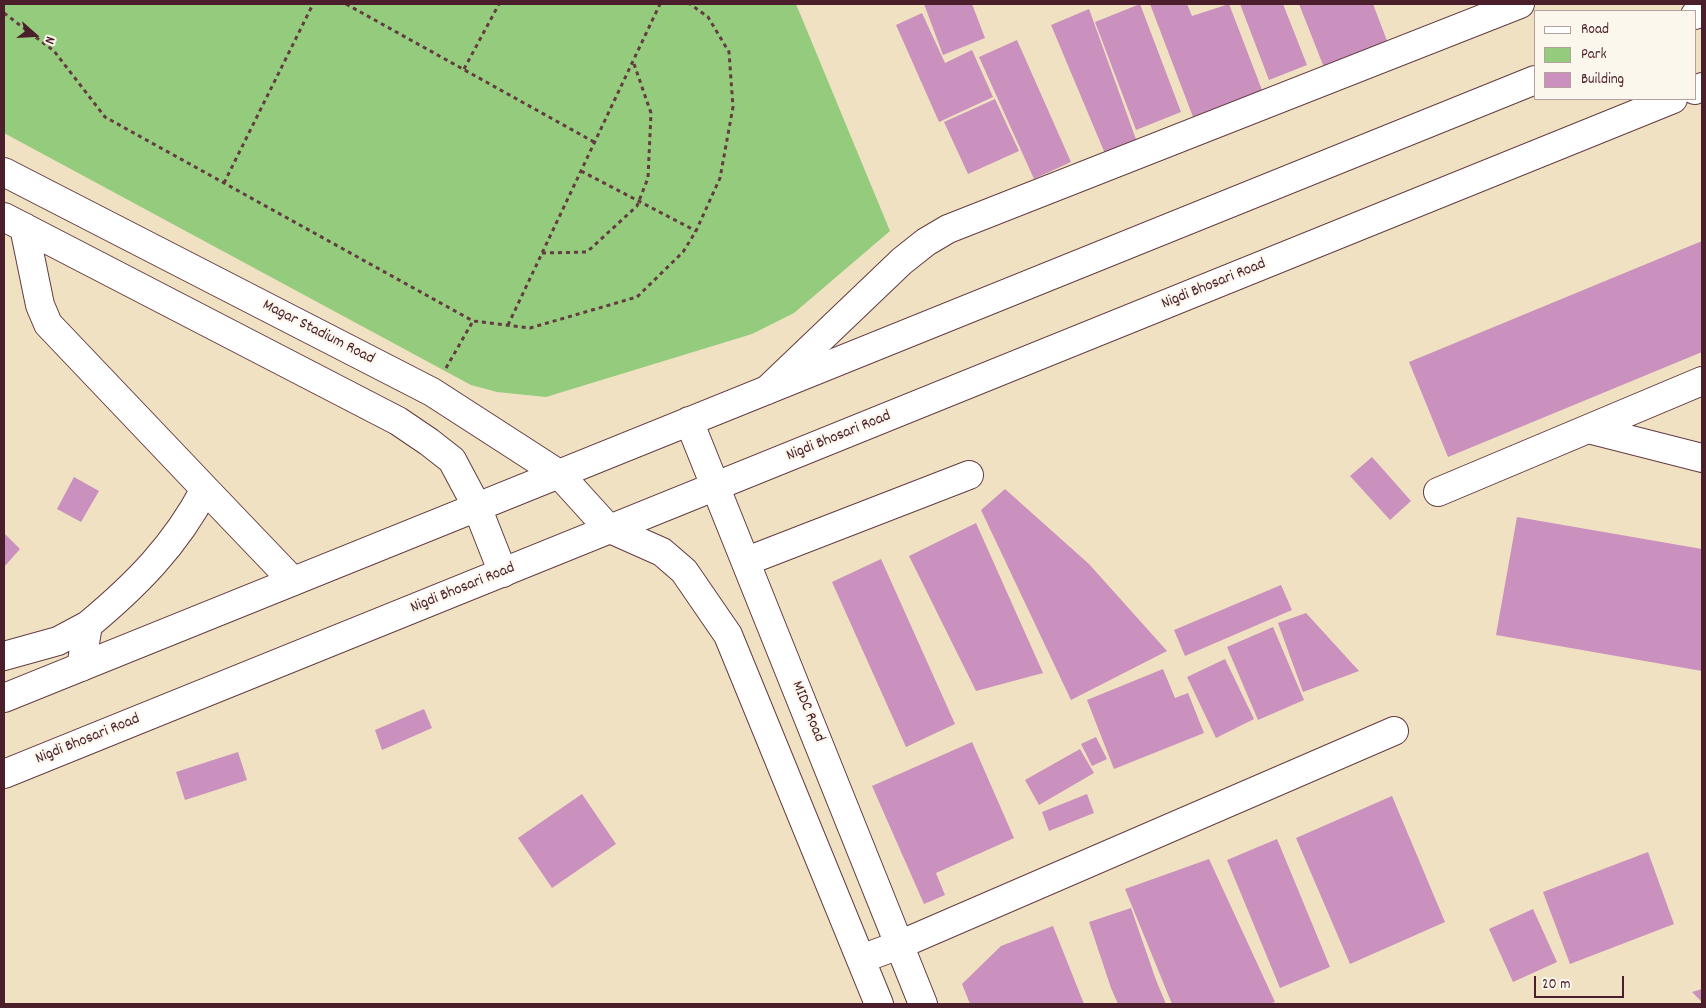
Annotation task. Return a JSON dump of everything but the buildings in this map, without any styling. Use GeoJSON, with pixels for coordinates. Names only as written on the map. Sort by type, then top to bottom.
{"type":"FeatureCollection","features":[{"type":"Feature","properties":{"kind":"main road"},"geometry":{"type":"LineString","coordinates":[[767,390],[902,261],[926,242],[948,229],[1520,4]]}},
{"type":"Feature","properties":{"kind":"main road"},"geometry":{"type":"LineString","coordinates":[[4,698],[1534,80]]}},
{"type":"Feature","properties":{"kind":"main road","name":"Nigdi Bhosari Road"},"geometry":{"type":"LineString","coordinates":[[4,774],[503,573],[608,528],[714,487],[1671,100]]}},
{"type":"Feature","properties":{"kind":"main road","name":"Magar Stadium Road"},"geometry":{"type":"LineString","coordinates":[[4,172],[432,392],[559,474],[608,528]]}},
{"type":"Feature","properties":{"kind":"main road"},"geometry":{"type":"LineString","coordinates":[[14,222],[40,305],[48,324],[293,581]]}},
{"type":"Feature","properties":{"kind":"main road"},"geometry":{"type":"LineString","coordinates":[[14,222],[398,421],[452,460],[477,507],[503,573]]}},
{"type":"Feature","properties":{"kind":"main road"},"geometry":{"type":"LineString","coordinates":[[1438,492],[1702,381]]}},
{"type":"Feature","properties":{"kind":"main road","name":"MIDC Road"},"geometry":{"type":"LineString","coordinates":[[690,421],[714,487],[747,561],[923,1004]]}},
{"type":"Feature","properties":{"kind":"main road"},"geometry":{"type":"LineString","coordinates":[[1588,429],[1702,458]]}},
{"type":"Feature","properties":{"kind":"main road"},"geometry":{"type":"LineString","coordinates":[[747,561],[969,475]]}},
{"type":"Feature","properties":{"kind":"main road"},"geometry":{"type":"LineString","coordinates":[[6,652],[58,641],[88,625],[123,596],[166,551],[194,509],[205,488]]}},
{"type":"Feature","properties":{"kind":"main road"},"geometry":{"type":"LineString","coordinates":[[608,528],[662,552],[684,570],[728,635],[879,1004]]}},
{"type":"Feature","properties":{"kind":"main road"},"geometry":{"type":"LineString","coordinates":[[81,666],[88,625]]}},
{"type":"Feature","properties":{"kind":"main road"},"geometry":{"type":"LineString","coordinates":[[861,959],[899,945],[1394,731]]}},
{"type":"Feature","properties":{"kind":"path"},"geometry":{"type":"LineString","coordinates":[[224,183],[313,4]]}},
{"type":"Feature","properties":{"kind":"path"},"geometry":{"type":"LineString","coordinates":[[346,4],[594,142]]}},
{"type":"Feature","properties":{"kind":"path"},"geometry":{"type":"LineString","coordinates":[[464,69],[499,4]]}},
{"type":"Feature","properties":{"kind":"path"},"geometry":{"type":"LineString","coordinates":[[508,325],[660,4]]}},
{"type":"Feature","properties":{"kind":"path"},"geometry":{"type":"LineString","coordinates":[[4,13],[54,51],[105,117],[473,321],[530,328],[637,297],[683,252],[696,231],[720,178],[733,106],[729,52],[708,17],[690,4]]}},
{"type":"Feature","properties":{"kind":"path"},"geometry":{"type":"LineString","coordinates":[[542,253],[587,252],[637,206],[640,200],[648,178],[651,113],[633,60]]}},
{"type":"Feature","properties":{"kind":"path"},"geometry":{"type":"LineString","coordinates":[[581,171],[640,200],[696,231]]}},
{"type":"Feature","properties":{"kind":"path"},"geometry":{"type":"LineString","coordinates":[[432,392],[473,321]]}},
{"type":"Feature","properties":{"kind":"green space"},"geometry":{"type":"Polygon","coordinates":[[[4,4],[796,4],[890,231],[794,313],[752,334],[546,397],[497,392],[471,385],[4,133],[4,4]]]}}]}
